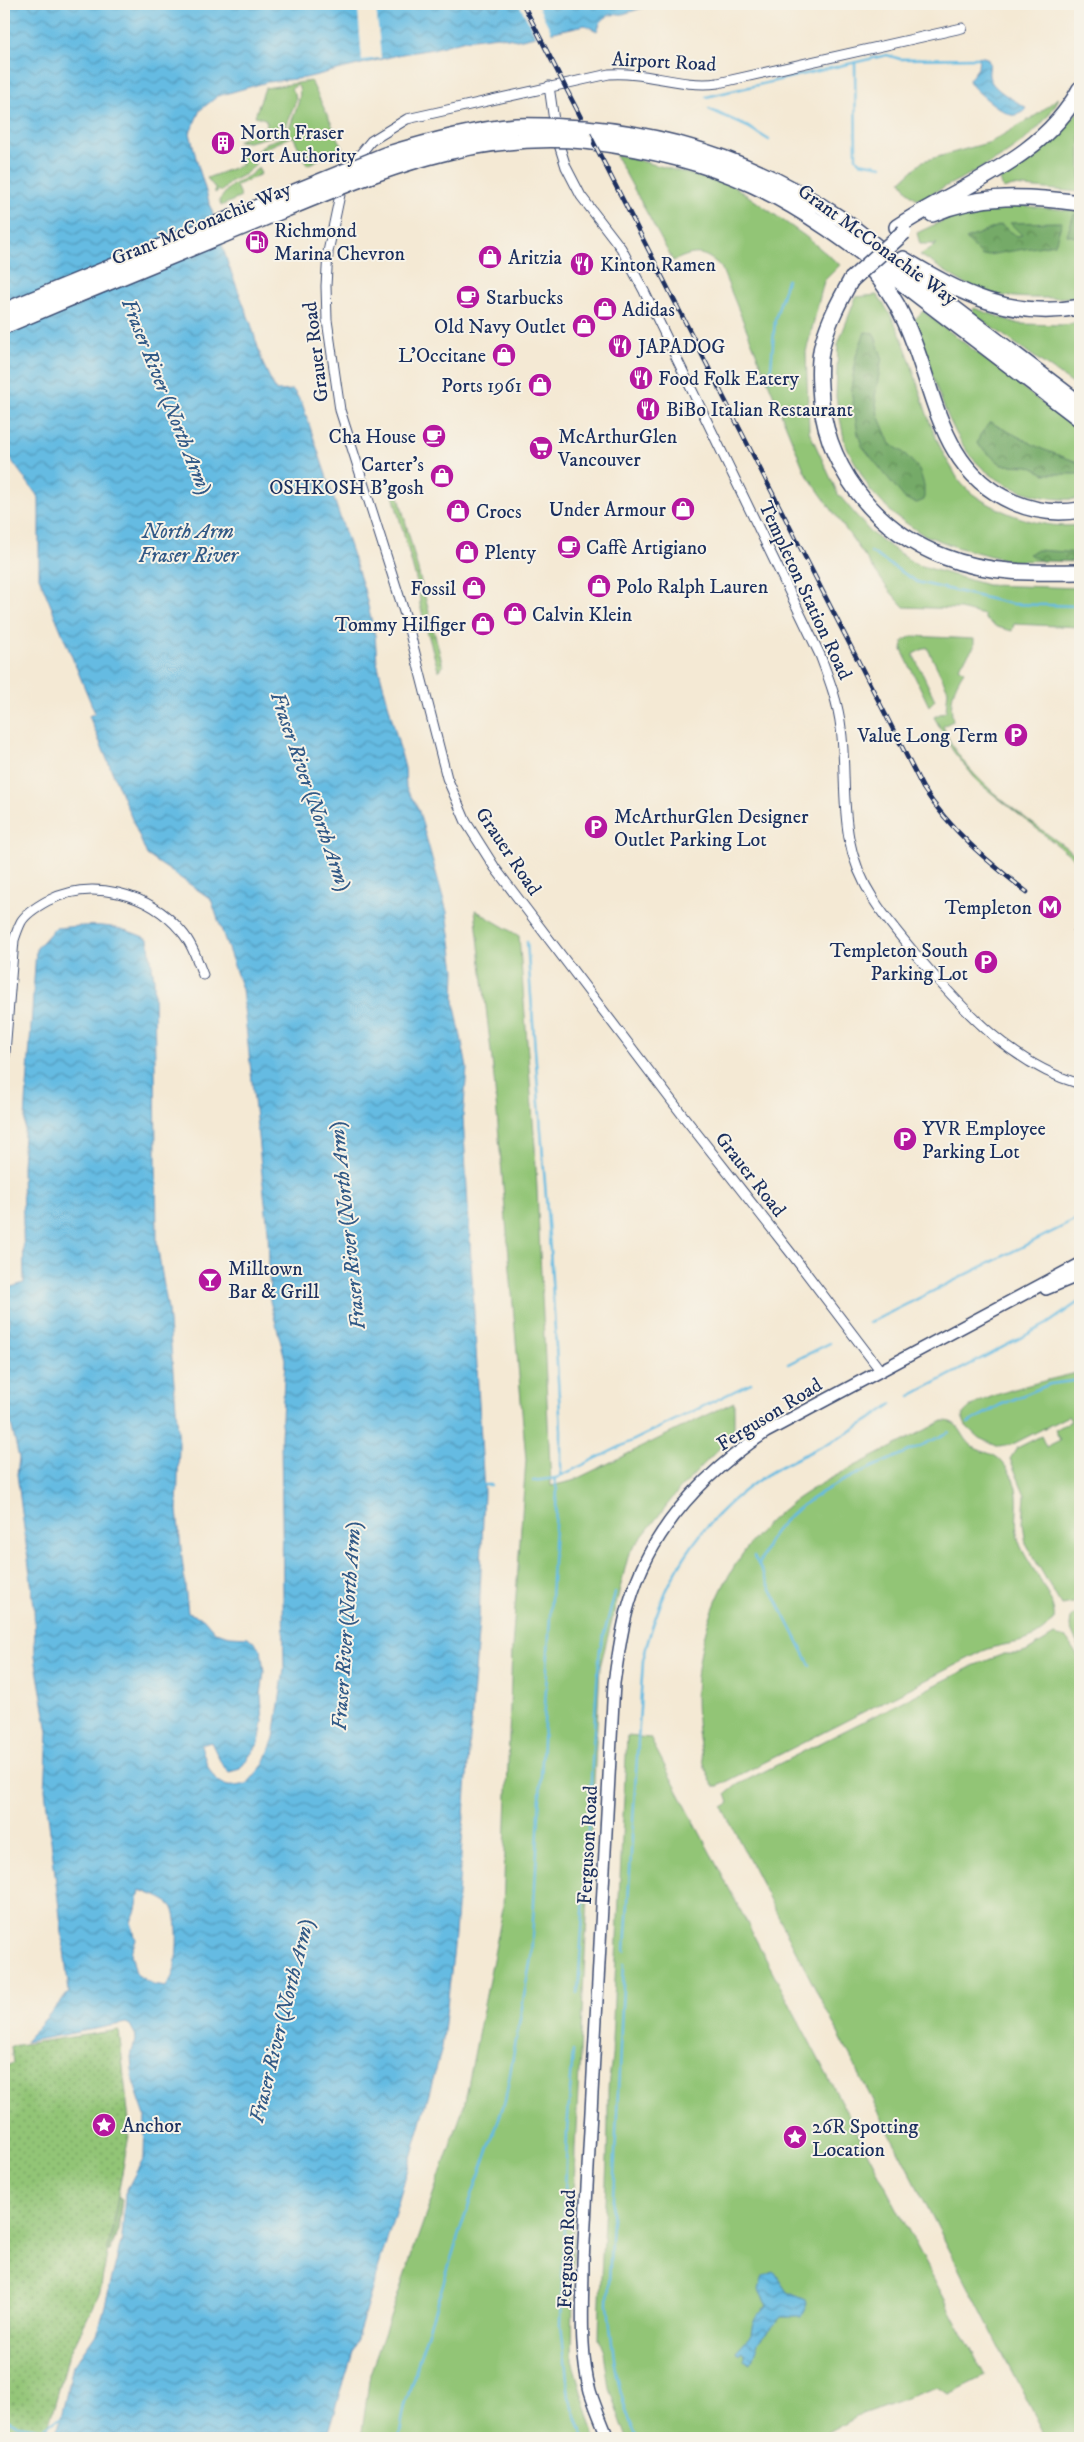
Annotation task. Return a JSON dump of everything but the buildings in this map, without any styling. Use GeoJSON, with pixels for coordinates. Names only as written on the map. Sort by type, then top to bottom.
{"type":"FeatureCollection","features":[{"type":"Feature","properties":{"kind":"main road"},"geometry":{"type":"LineString","coordinates":[[1080,89],[1054,128],[1032,146],[901,230],[867,256],[836,307],[822,343],[819,382],[821,407],[830,444],[841,468],[857,494],[879,517],[901,535],[946,558],[973,565],[1007,570],[1080,572]]}},
{"type":"Feature","properties":{"kind":"main road","name":"Grant McConachie Way"},"geometry":{"type":"LineString","coordinates":[[4,311],[402,150],[462,134],[516,126],[585,134],[671,140],[725,158],[792,189],[856,230],[915,279],[1080,404]]}},
{"type":"Feature","properties":{"kind":"main road","name":"Grant McConachie Way"},"geometry":{"type":"LineString","coordinates":[[4,326],[357,180],[422,157],[464,147],[585,134],[720,171],[786,202],[839,236],[1080,419]]}},
{"type":"Feature","properties":{"kind":"main road"},"geometry":{"type":"LineString","coordinates":[[901,230],[939,212],[982,199],[1026,196],[1080,203]]}},
{"type":"Feature","properties":{"kind":"main road"},"geometry":{"type":"LineString","coordinates":[[856,230],[944,283],[977,298],[1008,307],[1030,310],[1080,307]]}},
{"type":"Feature","properties":{"kind":"main road"},"geometry":{"type":"LineString","coordinates":[[839,236],[870,267],[895,300],[911,336],[943,429],[967,469],[987,487],[1019,504],[1053,512],[1080,510]]}},
{"type":"Feature","properties":{"kind":"street","name":"Airport Road"},"geometry":{"type":"LineString","coordinates":[[350,165],[370,141],[407,119],[549,86],[622,73],[648,75],[688,84],[718,83],[962,28]]}},
{"type":"Feature","properties":{"kind":"street","name":"Templeton Station Road"},"geometry":{"type":"LineString","coordinates":[[549,86],[556,135],[566,167],[581,196],[621,248],[644,291],[820,655],[835,695],[841,730],[844,800],[849,839],[866,888],[888,922],[949,993],[983,1027],[1037,1067],[1080,1084]]}},
{"type":"Feature","properties":{"kind":"street","name":"Grauer Road"},"geometry":{"type":"LineString","coordinates":[[350,165],[341,187],[328,252],[326,286],[327,320],[340,410],[406,618],[447,778],[466,822],[495,868],[695,1132],[880,1370]]}},
{"type":"Feature","properties":{"kind":"street"},"geometry":{"type":"LineString","coordinates":[[4,1065],[14,940],[21,921],[37,906],[60,894],[96,889],[138,899],[181,930],[192,946],[203,975]]}},
{"type":"Feature","properties":{"kind":"street"},"geometry":{"type":"LineString","coordinates":[[998,1310],[1080,1264]]}},
{"type":"Feature","properties":{"kind":"street"},"geometry":{"type":"LineString","coordinates":[[998,1310],[1080,1275]]}},
{"type":"Feature","properties":{"kind":"street","name":"Ferguson Road"},"geometry":{"type":"LineString","coordinates":[[608,2438],[590,2390],[585,2364],[583,2261],[614,1683],[629,1603],[654,1546],[691,1493],[717,1469],[766,1432],[880,1370],[998,1310]]}},
{"type":"Feature","properties":{"kind":"green space"},"geometry":{"type":"Polygon","coordinates":[[[311,81],[343,148],[307,165],[293,136],[255,153],[266,143],[286,136],[299,101],[300,95],[297,85],[291,89],[295,93],[296,101],[282,134],[248,142],[237,141],[266,127],[265,119],[255,116],[265,88],[311,81]]]}},
{"type":"Feature","properties":{"kind":"green space"},"geometry":{"type":"Polygon","coordinates":[[[1059,97],[1040,125],[1026,139],[976,171],[924,198],[917,199],[910,194],[901,181],[923,161],[991,142],[1038,114],[1059,97]]]}},
{"type":"Feature","properties":{"kind":"green space"},"geometry":{"type":"Polygon","coordinates":[[[1080,108],[1080,192],[1013,186],[1003,189],[1000,179],[1054,139],[1080,108]]]}},
{"type":"Feature","properties":{"kind":"green space"},"geometry":{"type":"Polygon","coordinates":[[[236,145],[244,149],[256,165],[245,174],[230,182],[221,192],[219,190],[215,193],[215,188],[207,178],[242,165],[236,145]]]}},
{"type":"Feature","properties":{"kind":"green space"},"geometry":{"type":"Polygon","coordinates":[[[615,154],[734,186],[805,236],[840,265],[824,281],[806,352],[809,431],[838,494],[871,533],[915,564],[987,585],[1080,588],[1080,627],[1014,624],[1012,631],[997,627],[985,619],[984,615],[960,609],[904,607],[888,589],[805,472],[721,267],[709,257],[698,254],[687,255],[673,261],[615,154]]]}},
{"type":"Feature","properties":{"kind":"green space"},"geometry":{"type":"Polygon","coordinates":[[[258,167],[261,174],[236,186],[241,197],[221,206],[219,200],[228,189],[233,184],[252,174],[258,167]]]}},
{"type":"Feature","properties":{"kind":"green space"},"geometry":{"type":"Polygon","coordinates":[[[1014,205],[1080,211],[1080,297],[1020,297],[984,292],[959,280],[920,255],[937,244],[920,244],[917,233],[953,216],[1014,205]]]}},
{"type":"Feature","properties":{"kind":"green space"},"geometry":{"type":"Polygon","coordinates":[[[1074,214],[1080,215],[1080,238],[1067,235],[1074,214]]]}},
{"type":"Feature","properties":{"kind":"green space"},"geometry":{"type":"Polygon","coordinates":[[[1062,222],[1055,244],[982,256],[966,239],[1001,225],[1017,236],[1022,235],[1010,223],[1062,222]]]}},
{"type":"Feature","properties":{"kind":"green space"},"geometry":{"type":"Polygon","coordinates":[[[877,295],[890,314],[900,335],[909,356],[930,423],[960,482],[972,494],[985,502],[1019,517],[1053,525],[1080,525],[1080,560],[1011,561],[956,547],[922,534],[894,515],[870,490],[845,444],[836,397],[838,344],[856,297],[877,295]]]}},
{"type":"Feature","properties":{"kind":"green space"},"geometry":{"type":"Polygon","coordinates":[[[974,308],[1019,324],[1066,325],[1080,321],[1080,389],[972,313],[974,308]]]}},
{"type":"Feature","properties":{"kind":"green space"},"geometry":{"type":"Polygon","coordinates":[[[923,311],[1080,432],[1080,499],[1064,499],[1031,494],[1000,481],[974,460],[964,447],[948,418],[936,385],[914,320],[923,311]]]}},
{"type":"Feature","properties":{"kind":"green space"},"geometry":{"type":"Polygon","coordinates":[[[865,332],[874,333],[882,357],[875,397],[878,415],[890,444],[903,452],[919,469],[924,485],[924,500],[917,503],[906,500],[862,446],[858,434],[851,390],[856,356],[865,332]]]}},
{"type":"Feature","properties":{"kind":"green space"},"geometry":{"type":"Polygon","coordinates":[[[990,422],[1042,449],[1080,463],[1080,474],[1045,474],[1029,466],[1002,465],[977,444],[980,435],[990,422]]]}},
{"type":"Feature","properties":{"kind":"green space"},"geometry":{"type":"Polygon","coordinates":[[[396,485],[443,666],[440,670],[438,670],[420,605],[419,590],[390,486],[396,485]]]}},
{"type":"Feature","properties":{"kind":"green space"},"geometry":{"type":"Polygon","coordinates":[[[1037,550],[1080,553],[1080,562],[1041,561],[1029,554],[1037,550]]]}},
{"type":"Feature","properties":{"kind":"green space"},"geometry":{"type":"Polygon","coordinates":[[[912,636],[974,639],[974,647],[959,667],[964,671],[953,695],[951,707],[953,721],[943,726],[953,746],[983,783],[1022,816],[1080,858],[1080,863],[979,783],[953,751],[934,717],[946,711],[948,690],[927,647],[913,654],[935,700],[929,706],[902,650],[903,641],[912,636]]]}},
{"type":"Feature","properties":{"kind":"green space"},"geometry":{"type":"Polygon","coordinates":[[[475,910],[519,936],[535,1147],[551,1486],[572,1481],[734,1402],[734,1433],[679,1490],[629,1553],[600,1667],[575,2148],[572,2360],[595,2438],[361,2438],[370,2374],[464,2106],[503,1909],[512,1649],[526,1460],[494,1078],[475,910]]]}},
{"type":"Feature","properties":{"kind":"green space"},"geometry":{"type":"Polygon","coordinates":[[[1080,1372],[1080,1602],[1061,1605],[1026,1544],[1023,1523],[1025,1495],[1010,1459],[1017,1448],[1041,1436],[1046,1447],[1060,1440],[1055,1430],[1071,1421],[1068,1416],[1011,1445],[999,1447],[979,1438],[966,1426],[962,1417],[968,1409],[996,1395],[1080,1372]]]}},
{"type":"Feature","properties":{"kind":"green space"},"geometry":{"type":"Polygon","coordinates":[[[943,1421],[953,1423],[974,1447],[999,1459],[1011,1475],[1017,1496],[1016,1526],[1021,1547],[1052,1604],[1054,1620],[1045,1629],[1029,1639],[983,1651],[718,1786],[714,1786],[705,1766],[699,1742],[696,1694],[698,1667],[703,1640],[711,1614],[735,1565],[751,1542],[769,1522],[798,1498],[815,1487],[943,1421]]]}},
{"type":"Feature","properties":{"kind":"green space"},"geometry":{"type":"Polygon","coordinates":[[[1080,1612],[1080,1649],[1070,1627],[1071,1617],[1080,1612]]]}},
{"type":"Feature","properties":{"kind":"green space"},"geometry":{"type":"Polygon","coordinates":[[[1054,1635],[1066,1638],[1080,1660],[1080,2438],[1046,2438],[722,1807],[729,1803],[726,1794],[737,1785],[975,1665],[1004,1654],[1026,1652],[1054,1635]]]}},
{"type":"Feature","properties":{"kind":"green space"},"geometry":{"type":"Polygon","coordinates":[[[627,1736],[650,1738],[985,2376],[948,2394],[938,2387],[862,2414],[820,2438],[627,2438],[609,2389],[604,2351],[599,2339],[608,2086],[612,2053],[627,1736]]]}},
{"type":"Feature","properties":{"kind":"green space"},"geometry":{"type":"Polygon","coordinates":[[[119,2030],[130,2130],[100,2292],[68,2358],[45,2438],[4,2438],[4,2067],[13,2063],[11,2046],[119,2030]]]}},
{"type":"Feature","properties":{"kind":"green space"},"geometry":{"type":"Polygon","coordinates":[[[117,2195],[122,2199],[118,2232],[110,2251],[102,2252],[117,2195]]]}},
{"type":"Feature","properties":{"kind":"water","name":"North Arm Fraser River"},"geometry":{"type":"Polygon","coordinates":[[[4,4],[655,4],[623,14],[609,15],[601,21],[597,31],[585,25],[517,40],[497,36],[465,40],[305,78],[267,82],[218,96],[200,110],[190,133],[228,264],[251,324],[263,364],[276,391],[293,390],[302,403],[364,589],[375,635],[377,662],[405,768],[406,788],[418,808],[447,912],[455,970],[454,1001],[467,1068],[463,1117],[484,1492],[479,1620],[454,1947],[442,2048],[401,2193],[327,2438],[56,2438],[73,2366],[99,2329],[122,2238],[125,2193],[144,2157],[145,2116],[133,2081],[131,2057],[136,2036],[130,2025],[126,2023],[25,2042],[69,1992],[45,1790],[48,1732],[35,1657],[34,1605],[17,1474],[19,1458],[10,1419],[8,1288],[24,1283],[22,1166],[36,949],[55,928],[81,926],[113,927],[148,939],[154,979],[157,1244],[168,1310],[179,1444],[177,1511],[188,1613],[203,1618],[215,1632],[230,1636],[248,1637],[261,1649],[264,1672],[261,1695],[263,1722],[259,1743],[240,1769],[229,1772],[222,1765],[211,1742],[201,1745],[213,1775],[222,1784],[228,1786],[247,1784],[264,1764],[274,1738],[284,1669],[281,1437],[285,1359],[270,1301],[268,1230],[242,989],[211,899],[147,855],[89,716],[95,713],[39,577],[39,498],[4,450],[4,4]],[[140,1890],[136,1910],[131,1922],[136,1940],[131,1953],[136,1974],[153,1985],[166,1987],[175,1968],[176,1959],[177,1928],[174,1910],[167,1902],[140,1890]]]}},
{"type":"Feature","properties":{"kind":"water"},"geometry":{"type":"Polygon","coordinates":[[[979,56],[988,60],[990,65],[989,76],[994,86],[1025,107],[1026,110],[1017,115],[1011,115],[994,105],[974,88],[969,80],[978,68],[979,56]]]}},
{"type":"Feature","properties":{"kind":"water"},"geometry":{"type":"Polygon","coordinates":[[[773,2271],[787,2292],[806,2300],[807,2304],[801,2317],[781,2317],[758,2343],[751,2363],[744,2359],[744,2353],[741,2351],[739,2354],[736,2351],[751,2335],[755,2319],[767,2306],[759,2290],[763,2276],[773,2271]]]}},
{"type":"Feature","properties":{"kind":"pier"},"geometry":{"type":"Polygon","coordinates":[[[519,4],[537,4],[553,35],[537,38],[519,4]]]}},
{"type":"Feature","properties":{"kind":"pier"},"geometry":{"type":"Polygon","coordinates":[[[376,7],[381,58],[362,60],[358,9],[376,7]]]}},
{"type":"Feature","properties":{"kind":"waterway"},"geometry":{"type":"LineString","coordinates":[[706,97],[887,55],[900,59],[978,58]]}},
{"type":"Feature","properties":{"kind":"waterway"},"geometry":{"type":"LineString","coordinates":[[855,62],[856,158],[859,162],[882,166]]}},
{"type":"Feature","properties":{"kind":"waterway"},"geometry":{"type":"LineString","coordinates":[[709,109],[748,127],[769,140]]}},
{"type":"Feature","properties":{"kind":"waterway"},"geometry":{"type":"LineString","coordinates":[[770,380],[775,320],[787,280]]}},
{"type":"Feature","properties":{"kind":"waterway"},"geometry":{"type":"LineString","coordinates":[[871,552],[917,582],[1012,604],[1080,606]]}},
{"type":"Feature","properties":{"kind":"waterway"},"geometry":{"type":"LineString","coordinates":[[527,942],[551,1264],[561,1430],[561,1475]]}},
{"type":"Feature","properties":{"kind":"waterway"},"geometry":{"type":"LineString","coordinates":[[869,1323],[1080,1218]]}},
{"type":"Feature","properties":{"kind":"waterway"},"geometry":{"type":"LineString","coordinates":[[910,1396],[1047,1324],[1080,1301]]}},
{"type":"Feature","properties":{"kind":"waterway"},"geometry":{"type":"LineString","coordinates":[[788,1364],[830,1343]]}},
{"type":"Feature","properties":{"kind":"waterway"},"geometry":{"type":"LineString","coordinates":[[968,1423],[1000,1405],[1050,1384],[1080,1380]]}},
{"type":"Feature","properties":{"kind":"waterway"},"geometry":{"type":"LineString","coordinates":[[533,1481],[556,1478],[751,1383]]}},
{"type":"Feature","properties":{"kind":"waterway"},"geometry":{"type":"LineString","coordinates":[[625,1951],[643,1660],[660,1606],[671,1581],[700,1535],[739,1495],[763,1477],[849,1432],[892,1404]]}},
{"type":"Feature","properties":{"kind":"waterway"},"geometry":{"type":"LineString","coordinates":[[759,1565],[767,1544],[774,1533],[790,1515],[810,1500],[856,1475],[949,1432]]}},
{"type":"Feature","properties":{"kind":"waterway"},"geometry":{"type":"LineString","coordinates":[[399,2438],[405,2404],[463,2221],[505,2101],[531,1958],[557,1490],[554,1478]]}},
{"type":"Feature","properties":{"kind":"waterway"},"geometry":{"type":"LineString","coordinates":[[484,1485],[491,1485]]}},
{"type":"Feature","properties":{"kind":"waterway"},"geometry":{"type":"LineString","coordinates":[[754,1556],[810,1665]]}},
{"type":"Feature","properties":{"kind":"waterway"},"geometry":{"type":"LineString","coordinates":[[578,1993],[600,1649],[615,1593]]}},
{"type":"Feature","properties":{"kind":"waterway"},"geometry":{"type":"LineString","coordinates":[[624,1964],[608,2304],[616,2372],[630,2422],[637,2438]]}},
{"type":"Feature","properties":{"kind":"waterway"},"geometry":{"type":"LineString","coordinates":[[573,2051],[567,2131],[561,2324],[569,2397],[584,2438]]}},
{"type":"Feature","properties":{"kind":"waterway"},"geometry":{"type":"LineString","coordinates":[[4,2419],[19,2425],[43,2429],[60,2418]]}},
{"type":"Feature","properties":{"kind":"railway"},"geometry":{"type":"LineString","coordinates":[[523,4],[923,788],[958,832],[998,869],[1027,892]]}},
{"type":"Feature","properties":{"kind":"railway"},"geometry":{"type":"LineString","coordinates":[[1075,931],[1080,935]]}},
{"type":"Feature","properties":{"kind":"place","name":"North Fraser Port Authority"},"geometry":{"type":"Point","coordinates":[223,143]}},
{"type":"Feature","properties":{"kind":"place","name":"Richmond Marina Chevron"},"geometry":{"type":"Point","coordinates":[257,242]}},
{"type":"Feature","properties":{"kind":"place","name":"Aritzia"},"geometry":{"type":"Point","coordinates":[490,257]}},
{"type":"Feature","properties":{"kind":"place","name":"Kinton Ramen"},"geometry":{"type":"Point","coordinates":[582,264]}},
{"type":"Feature","properties":{"kind":"place","name":"Starbucks"},"geometry":{"type":"Point","coordinates":[468,297]}},
{"type":"Feature","properties":{"kind":"place","name":"Adidas"},"geometry":{"type":"Point","coordinates":[605,309]}},
{"type":"Feature","properties":{"kind":"place","name":"Old Navy Outlet"},"geometry":{"type":"Point","coordinates":[584,326]}},
{"type":"Feature","properties":{"kind":"place","name":"JAPADOG"},"geometry":{"type":"Point","coordinates":[620,346]}},
{"type":"Feature","properties":{"kind":"place","name":"L'Occitane"},"geometry":{"type":"Point","coordinates":[504,355]}},
{"type":"Feature","properties":{"kind":"place","name":"Food Folk Eatery"},"geometry":{"type":"Point","coordinates":[641,378]}},
{"type":"Feature","properties":{"kind":"place","name":"Ports 1961"},"geometry":{"type":"Point","coordinates":[540,385]}},
{"type":"Feature","properties":{"kind":"place","name":"BiBo Italian Restaurant"},"geometry":{"type":"Point","coordinates":[648,409]}},
{"type":"Feature","properties":{"kind":"place","name":"Cha House"},"geometry":{"type":"Point","coordinates":[434,436]}},
{"type":"Feature","properties":{"kind":"place","name":"McArthurGlen Vancouver"},"geometry":{"type":"Point","coordinates":[541,448]}},
{"type":"Feature","properties":{"kind":"place","name":"Carter's OSHKOSH B'gosh"},"geometry":{"type":"Point","coordinates":[442,476]}},
{"type":"Feature","properties":{"kind":"place","name":"Under Armour"},"geometry":{"type":"Point","coordinates":[683,509]}},
{"type":"Feature","properties":{"kind":"place","name":"Crocs"},"geometry":{"type":"Point","coordinates":[458,511]}},
{"type":"Feature","properties":{"kind":"place","name":"Caffè Artigiano"},"geometry":{"type":"Point","coordinates":[569,547]}},
{"type":"Feature","properties":{"kind":"place","name":"Plenty"},"geometry":{"type":"Point","coordinates":[467,552]}},
{"type":"Feature","properties":{"kind":"place","name":"Polo Ralph Lauren"},"geometry":{"type":"Point","coordinates":[599,586]}},
{"type":"Feature","properties":{"kind":"place","name":"Fossil"},"geometry":{"type":"Point","coordinates":[474,588]}},
{"type":"Feature","properties":{"kind":"place","name":"Calvin Klein"},"geometry":{"type":"Point","coordinates":[515,614]}},
{"type":"Feature","properties":{"kind":"place","name":"Tommy Hilfiger"},"geometry":{"type":"Point","coordinates":[483,624]}},
{"type":"Feature","properties":{"kind":"place","name":"Value Long Term"},"geometry":{"type":"Point","coordinates":[1016,735]}},
{"type":"Feature","properties":{"kind":"place","name":"McArthurGlen Designer Outlet Parking Lot"},"geometry":{"type":"Point","coordinates":[596,827]}},
{"type":"Feature","properties":{"kind":"place","name":"Templeton"},"geometry":{"type":"Point","coordinates":[1050,907]}},
{"type":"Feature","properties":{"kind":"place","name":"Templeton South Parking Lot"},"geometry":{"type":"Point","coordinates":[986,962]}},
{"type":"Feature","properties":{"kind":"place","name":"YVR Employee Parking Lot"},"geometry":{"type":"Point","coordinates":[905,1139]}},
{"type":"Feature","properties":{"kind":"place","name":"Milltown Bar & Grill"},"geometry":{"type":"Point","coordinates":[210,1280]}},
{"type":"Feature","properties":{"kind":"place","name":"Anchor"},"geometry":{"type":"Point","coordinates":[104,2125]}},
{"type":"Feature","properties":{"kind":"place","name":"26R Spotting Location"},"geometry":{"type":"Point","coordinates":[795,2137]}},
{"type":"Feature","properties":{"kind":"water label","name":"Fraser River (North Arm)"},"geometry":{"type":"Point","coordinates":[167,396]}},
{"type":"Feature","properties":{"kind":"water label","name":"Fraser River (North Arm)"},"geometry":{"type":"Point","coordinates":[311,791]}},
{"type":"Feature","properties":{"kind":"water label","name":"Fraser River (North Arm)"},"geometry":{"type":"Point","coordinates":[347,1226]}},
{"type":"Feature","properties":{"kind":"water label","name":"Fraser River (North Arm)"},"geometry":{"type":"Point","coordinates":[346,1626]}},
{"type":"Feature","properties":{"kind":"water label","name":"Fraser River (North Arm)"},"geometry":{"type":"Point","coordinates":[281,2021]}}]}
